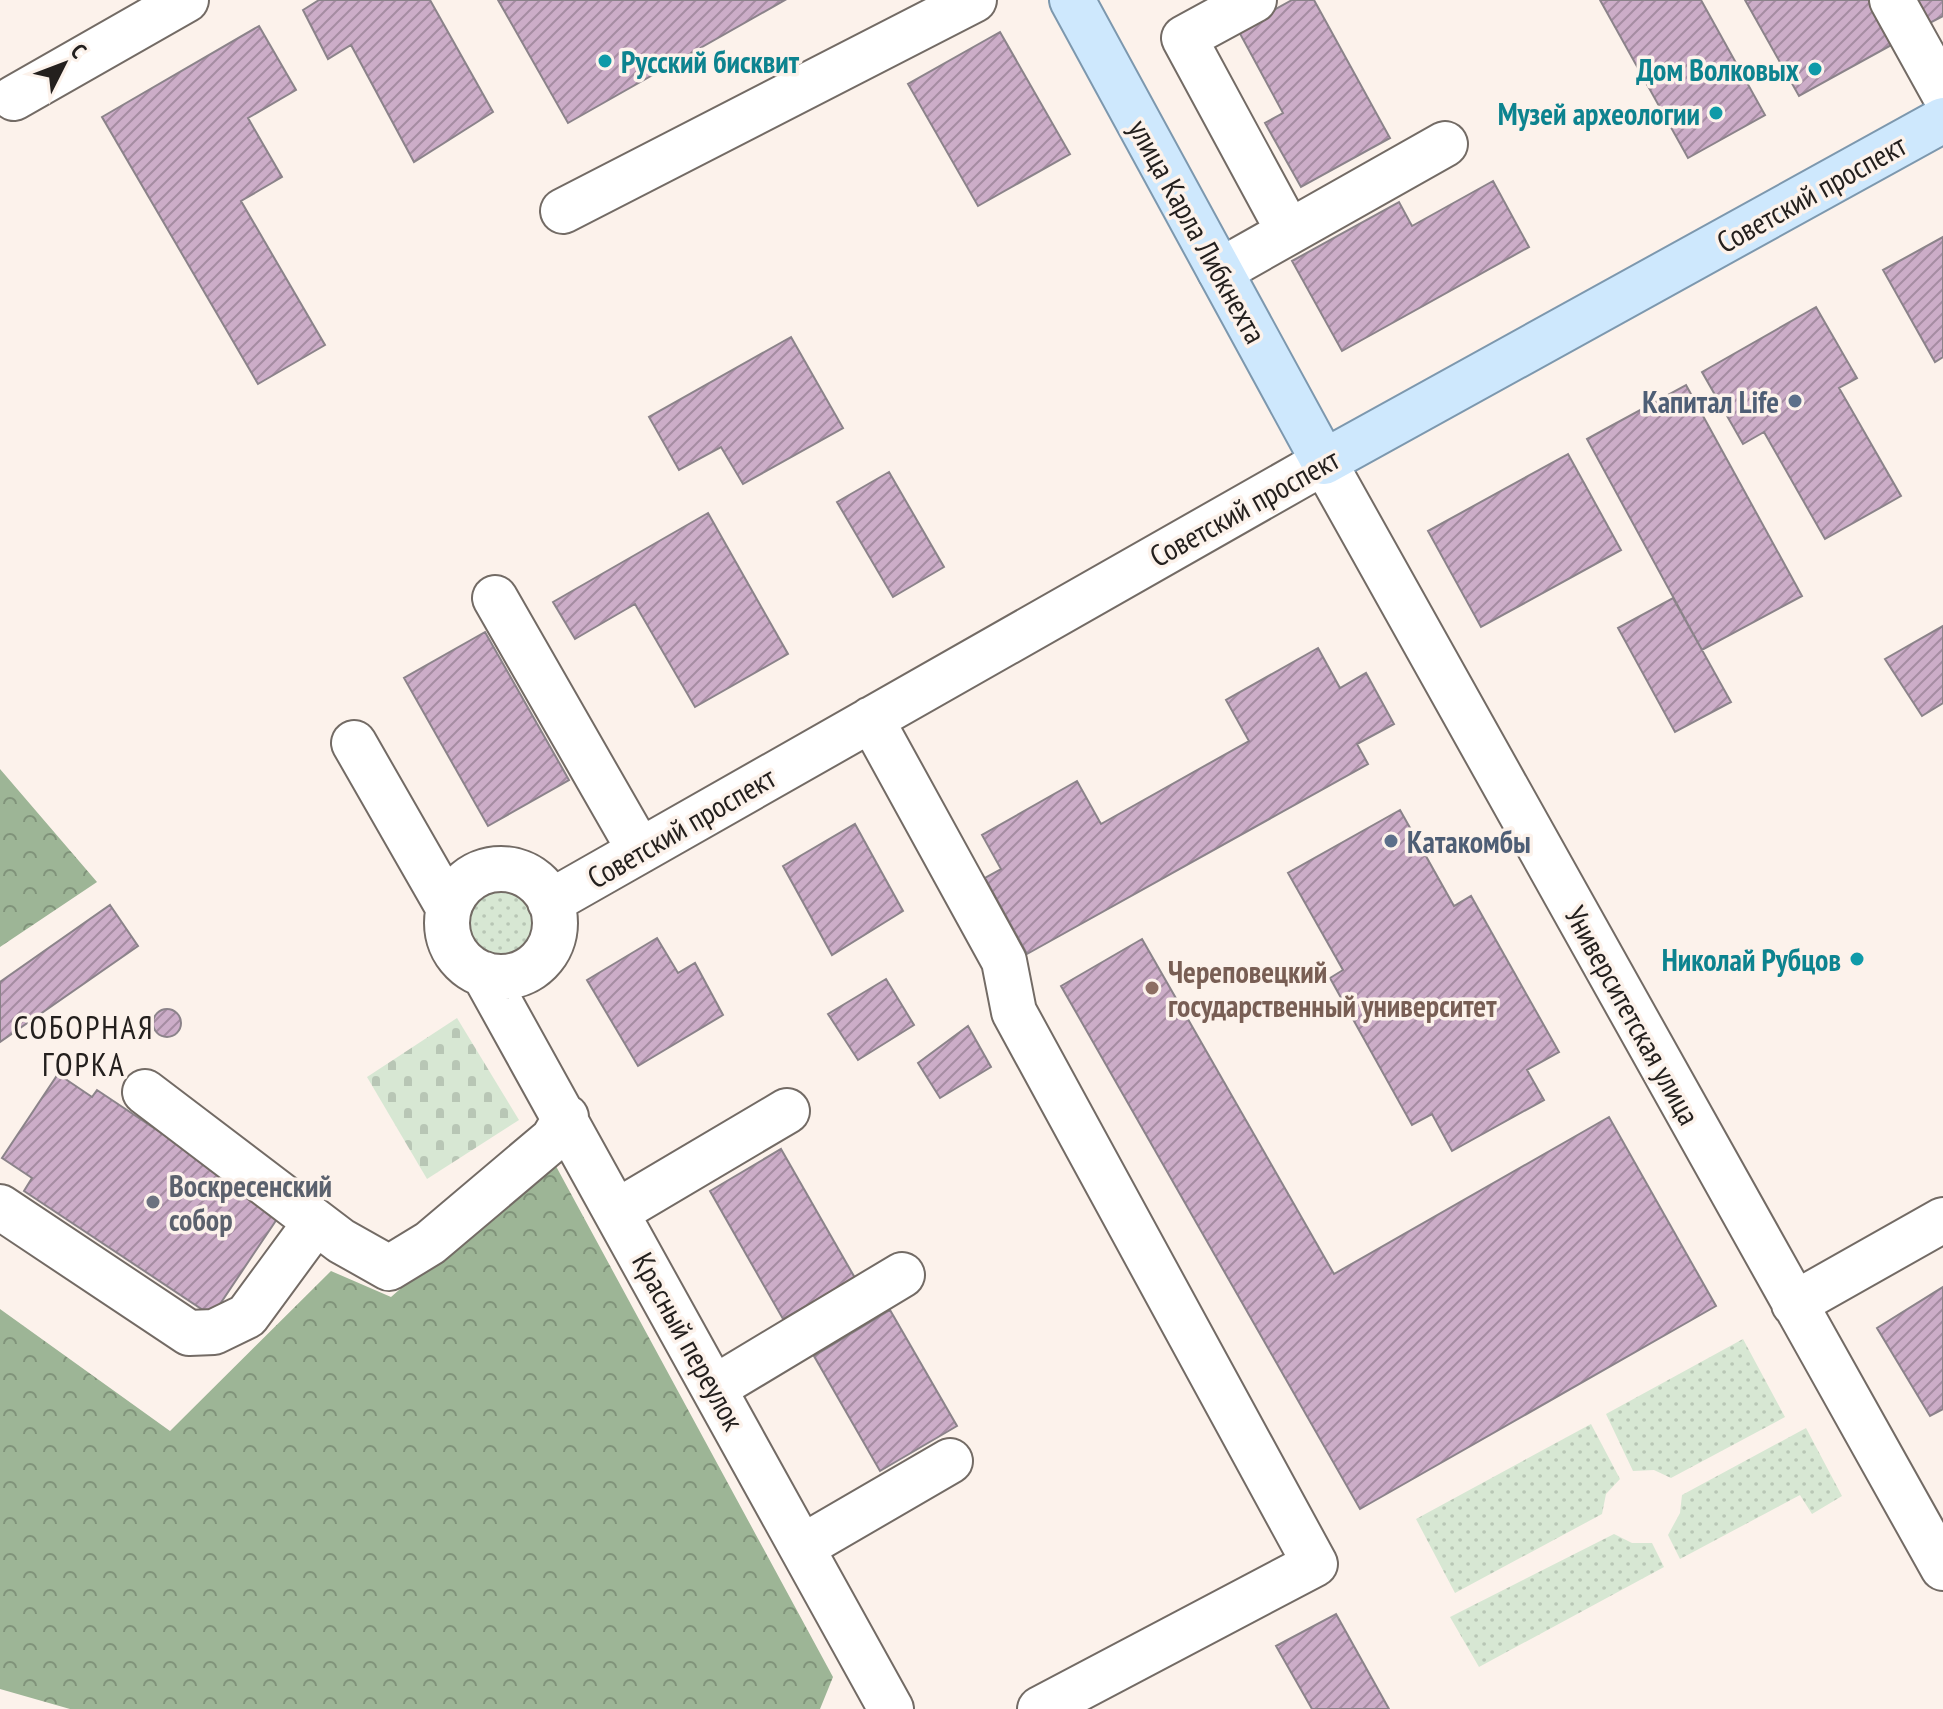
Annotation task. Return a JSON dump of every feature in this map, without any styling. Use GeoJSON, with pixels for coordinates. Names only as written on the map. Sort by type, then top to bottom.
{"type":"FeatureCollection","features":[{"type":"Feature","properties":{"kind":"main road","name":"улица Карла Либкнехта"},"geometry":{"type":"LineString","coordinates":[[1072,0],[1324,462]]}},
{"type":"Feature","properties":{"kind":"main road","name":"Советский проспект"},"geometry":{"type":"LineString","coordinates":[[1324,462],[1943,120]]}},
{"type":"Feature","properties":{"kind":"street"},"geometry":{"type":"LineString","coordinates":[[14,98],[186,0]]}},
{"type":"Feature","properties":{"kind":"street"},"geometry":{"type":"LineString","coordinates":[[563,211],[974,0]]}},
{"type":"Feature","properties":{"kind":"street"},"geometry":{"type":"LineString","coordinates":[[1254,0],[1184,38],[1289,232]]}},
{"type":"Feature","properties":{"kind":"street"},"geometry":{"type":"LineString","coordinates":[[1892,0],[1943,92]]}},
{"type":"Feature","properties":{"kind":"street"},"geometry":{"type":"LineString","coordinates":[[1220,271],[1445,144]]}},
{"type":"Feature","properties":{"kind":"street","name":"Советский проспект"},"geometry":{"type":"LineString","coordinates":[[550,902],[1324,462]]}},
{"type":"Feature","properties":{"kind":"street","name":"Университетская улица"},"geometry":{"type":"LineString","coordinates":[[1324,462],[1943,1568]]}},
{"type":"Feature","properties":{"kind":"street"},"geometry":{"type":"LineString","coordinates":[[495,598],[640,851]]}},
{"type":"Feature","properties":{"kind":"street"},"geometry":{"type":"LineString","coordinates":[[871,719],[1004,961],[1014,1012],[1315,1564],[1040,1709]]}},
{"type":"Feature","properties":{"kind":"street"},"geometry":{"type":"LineString","coordinates":[[354,743],[448,907]]}},
{"type":"Feature","properties":{"kind":"street"},"geometry":{"type":"LineString","coordinates":[[505,868],[528,875],[547,892],[550,902],[555,914],[554,939],[541,960],[521,974],[497,977],[474,970],[456,954],[446,931],[448,907],[460,886],[481,872],[505,868]]}},
{"type":"Feature","properties":{"kind":"street","name":"Красный переулок"},"geometry":{"type":"LineString","coordinates":[[484,974],[566,1117],[891,1709]]}},
{"type":"Feature","properties":{"kind":"street"},"geometry":{"type":"LineString","coordinates":[[145,1092],[367,1259],[389,1268],[441,1234],[553,1139],[566,1117]]}},
{"type":"Feature","properties":{"kind":"street"},"geometry":{"type":"LineString","coordinates":[[618,1211],[787,1111]]}},
{"type":"Feature","properties":{"kind":"street"},"geometry":{"type":"LineString","coordinates":[[0,1207],[189,1333],[214,1332],[247,1316],[316,1222]]}},
{"type":"Feature","properties":{"kind":"street"},"geometry":{"type":"LineString","coordinates":[[1794,1304],[1943,1220]]}},
{"type":"Feature","properties":{"kind":"street"},"geometry":{"type":"LineString","coordinates":[[714,1388],[902,1275]]}},
{"type":"Feature","properties":{"kind":"street"},"geometry":{"type":"LineString","coordinates":[[802,1547],[950,1461]]}},
{"type":"Feature","properties":{"kind":"green space"},"geometry":{"type":"Polygon","coordinates":[[[0,769],[97,882],[0,947],[0,769]]]}},
{"type":"Feature","properties":{"kind":"green space"},"geometry":{"type":"Polygon","coordinates":[[[495,891],[507,891],[524,900],[531,911],[531,935],[524,946],[507,955],[495,955],[483,950],[474,941],[469,929],[469,917],[474,905],[483,896],[495,891]]]}},
{"type":"Feature","properties":{"kind":"green space"},"geometry":{"type":"Polygon","coordinates":[[[457,1018],[519,1120],[427,1179],[367,1077],[457,1018]]]}},
{"type":"Feature","properties":{"kind":"green space"},"geometry":{"type":"Polygon","coordinates":[[[551,1157],[833,1677],[820,1709],[70,1709],[0,1689],[0,1309],[170,1431],[331,1271],[391,1297],[551,1157]]]}},
{"type":"Feature","properties":{"kind":"green space"},"geometry":{"type":"Polygon","coordinates":[[[1743,1339],[1785,1417],[1671,1478],[1654,1470],[1633,1471],[1606,1414],[1743,1339]]]}},
{"type":"Feature","properties":{"kind":"green space"},"geometry":{"type":"Polygon","coordinates":[[[1591,1424],[1620,1479],[1606,1494],[1602,1514],[1455,1593],[1416,1519],[1591,1424]]]}},
{"type":"Feature","properties":{"kind":"green space"},"geometry":{"type":"Polygon","coordinates":[[[1806,1428],[1842,1496],[1812,1514],[1800,1495],[1680,1559],[1668,1535],[1680,1513],[1682,1495],[1806,1428]]]}},
{"type":"Feature","properties":{"kind":"green space"},"geometry":{"type":"Polygon","coordinates":[[[1614,1534],[1632,1543],[1652,1543],[1664,1567],[1479,1667],[1450,1617],[1614,1534]]]}},
{"type":"Feature","properties":{"kind":"building"},"geometry":{"type":"Polygon","coordinates":[[[319,0],[430,0],[493,112],[414,162],[351,45],[328,59],[303,10],[319,0]]]}},
{"type":"Feature","properties":{"kind":"building","name":"Русский бисквит"},"geometry":{"type":"Polygon","coordinates":[[[498,0],[785,0],[568,123],[498,0]]]}},
{"type":"Feature","properties":{"kind":"building"},"geometry":{"type":"Polygon","coordinates":[[[1292,0],[1314,0],[1390,138],[1301,187],[1265,123],[1283,113],[1238,30],[1292,0]]]}},
{"type":"Feature","properties":{"kind":"building"},"geometry":{"type":"Polygon","coordinates":[[[1600,0],[1701,0],[1765,115],[1688,158],[1600,0]]]}},
{"type":"Feature","properties":{"kind":"building","name":"Дом Волковых"},"geometry":{"type":"Polygon","coordinates":[[[1745,0],[1871,0],[1895,43],[1799,96],[1745,0]]]}},
{"type":"Feature","properties":{"kind":"building"},"geometry":{"type":"Polygon","coordinates":[[[1913,0],[1943,0],[1943,16],[1926,25],[1913,0]]]}},
{"type":"Feature","properties":{"kind":"building"},"geometry":{"type":"Polygon","coordinates":[[[259,26],[296,90],[248,118],[282,177],[241,201],[325,345],[258,384],[102,117],[259,26]]]}},
{"type":"Feature","properties":{"kind":"building"},"geometry":{"type":"Polygon","coordinates":[[[1000,32],[1070,154],[978,206],[908,84],[1000,32]]]}},
{"type":"Feature","properties":{"kind":"building"},"geometry":{"type":"Polygon","coordinates":[[[1493,181],[1529,247],[1342,351],[1292,261],[1399,202],[1412,226],[1493,181]]]}},
{"type":"Feature","properties":{"kind":"building"},"geometry":{"type":"Polygon","coordinates":[[[1943,237],[1943,357],[1935,362],[1883,270],[1943,237]]]}},
{"type":"Feature","properties":{"kind":"building"},"geometry":{"type":"Polygon","coordinates":[[[1816,307],[1857,378],[1839,388],[1901,496],[1825,539],[1764,432],[1743,444],[1702,372],[1816,307]]]}},
{"type":"Feature","properties":{"kind":"building"},"geometry":{"type":"Polygon","coordinates":[[[791,337],[843,428],[743,484],[721,447],[679,470],[649,417],[791,337]]]}},
{"type":"Feature","properties":{"kind":"building"},"geometry":{"type":"Polygon","coordinates":[[[1686,385],[1802,596],[1702,650],[1587,439],[1686,385]]]}},
{"type":"Feature","properties":{"kind":"building"},"geometry":{"type":"Polygon","coordinates":[[[1568,454],[1621,550],[1481,627],[1428,531],[1568,454]]]}},
{"type":"Feature","properties":{"kind":"building"},"geometry":{"type":"Polygon","coordinates":[[[889,472],[944,567],[893,597],[837,502],[889,472]]]}},
{"type":"Feature","properties":{"kind":"building"},"geometry":{"type":"Polygon","coordinates":[[[708,513],[788,654],[695,707],[635,604],[575,639],[553,602],[708,513]]]}},
{"type":"Feature","properties":{"kind":"building"},"geometry":{"type":"Polygon","coordinates":[[[1673,598],[1731,702],[1675,732],[1618,628],[1673,598]]]}},
{"type":"Feature","properties":{"kind":"building"},"geometry":{"type":"Polygon","coordinates":[[[1943,626],[1943,703],[1922,716],[1885,659],[1943,626]]]}},
{"type":"Feature","properties":{"kind":"building"},"geometry":{"type":"Polygon","coordinates":[[[485,632],[569,780],[488,826],[404,678],[485,632]]]}},
{"type":"Feature","properties":{"kind":"building"},"geometry":{"type":"Polygon","coordinates":[[[1318,648],[1340,688],[1366,673],[1394,724],[1357,744],[1368,764],[1027,954],[985,878],[1001,869],[982,835],[1077,781],[1101,824],[1249,741],[1226,700],[1318,648]]]}},
{"type":"Feature","properties":{"kind":"building"},"geometry":{"type":"Polygon","coordinates":[[[1400,810],[1454,906],[1471,896],[1559,1052],[1527,1070],[1544,1100],[1452,1151],[1432,1114],[1412,1125],[1330,978],[1343,970],[1288,873],[1400,810]]]}},
{"type":"Feature","properties":{"kind":"building"},"geometry":{"type":"Polygon","coordinates":[[[855,824],[903,911],[832,955],[783,866],[855,824]]]}},
{"type":"Feature","properties":{"kind":"building"},"geometry":{"type":"Polygon","coordinates":[[[110,905],[138,946],[0,1042],[0,982],[110,905]]]}},
{"type":"Feature","properties":{"kind":"building"},"geometry":{"type":"Polygon","coordinates":[[[657,938],[678,973],[695,963],[723,1015],[638,1066],[587,980],[657,938]]]}},
{"type":"Feature","properties":{"kind":"building"},"geometry":{"type":"Polygon","coordinates":[[[1142,939],[1334,1274],[1609,1117],[1716,1306],[1360,1509],[1061,986],[1142,939]]]}},
{"type":"Feature","properties":{"kind":"building"},"geometry":{"type":"Polygon","coordinates":[[[886,979],[914,1025],[858,1060],[828,1014],[886,979]]]}},
{"type":"Feature","properties":{"kind":"building"},"geometry":{"type":"Polygon","coordinates":[[[167,1009],[177,1013],[181,1023],[177,1033],[167,1037],[157,1033],[153,1023],[157,1013],[167,1009]]]}},
{"type":"Feature","properties":{"kind":"building"},"geometry":{"type":"Polygon","coordinates":[[[968,1026],[991,1067],[940,1098],[918,1063],[968,1026]]]}},
{"type":"Feature","properties":{"kind":"building","name":"Воскресенский собор"},"geometry":{"type":"Polygon","coordinates":[[[58,1074],[92,1097],[97,1090],[281,1213],[212,1316],[24,1191],[32,1178],[2,1158],[58,1074]]]}},
{"type":"Feature","properties":{"kind":"building"},"geometry":{"type":"Polygon","coordinates":[[[781,1149],[855,1278],[783,1319],[710,1191],[781,1149]]]}},
{"type":"Feature","properties":{"kind":"building"},"geometry":{"type":"Polygon","coordinates":[[[1943,1287],[1943,1409],[1930,1416],[1877,1328],[1943,1287]]]}},
{"type":"Feature","properties":{"kind":"building"},"geometry":{"type":"Polygon","coordinates":[[[890,1310],[957,1426],[880,1471],[814,1356],[890,1310]]]}},
{"type":"Feature","properties":{"kind":"building"},"geometry":{"type":"Polygon","coordinates":[[[1336,1614],[1389,1709],[1312,1709],[1276,1646],[1336,1614]]]}},
{"type":"Feature","properties":{"kind":"place","name":"Русский бисквит"},"geometry":{"type":"Point","coordinates":[605,61]}},
{"type":"Feature","properties":{"kind":"place","name":"Дом Волковых"},"geometry":{"type":"Point","coordinates":[1815,69]}},
{"type":"Feature","properties":{"kind":"place","name":"Музей археологии"},"geometry":{"type":"Point","coordinates":[1716,113]}},
{"type":"Feature","properties":{"kind":"place","name":"Капитал Life"},"geometry":{"type":"Point","coordinates":[1795,401]}},
{"type":"Feature","properties":{"kind":"place","name":"Катакомбы"},"geometry":{"type":"Point","coordinates":[1391,841]}},
{"type":"Feature","properties":{"kind":"place","name":"Николай Рубцов"},"geometry":{"type":"Point","coordinates":[1857,959]}},
{"type":"Feature","properties":{"kind":"place","name":"Череповецкий государственный университет"},"geometry":{"type":"Point","coordinates":[1152,988]}},
{"type":"Feature","properties":{"kind":"place","name":"Воскресенский собор"},"geometry":{"type":"Point","coordinates":[153,1202]}},
{"type":"Feature","properties":{"kind":"district","name":"СОБОРНАЯ ГОРКА"},"geometry":{"type":"Point","coordinates":[84,1046]}}]}
